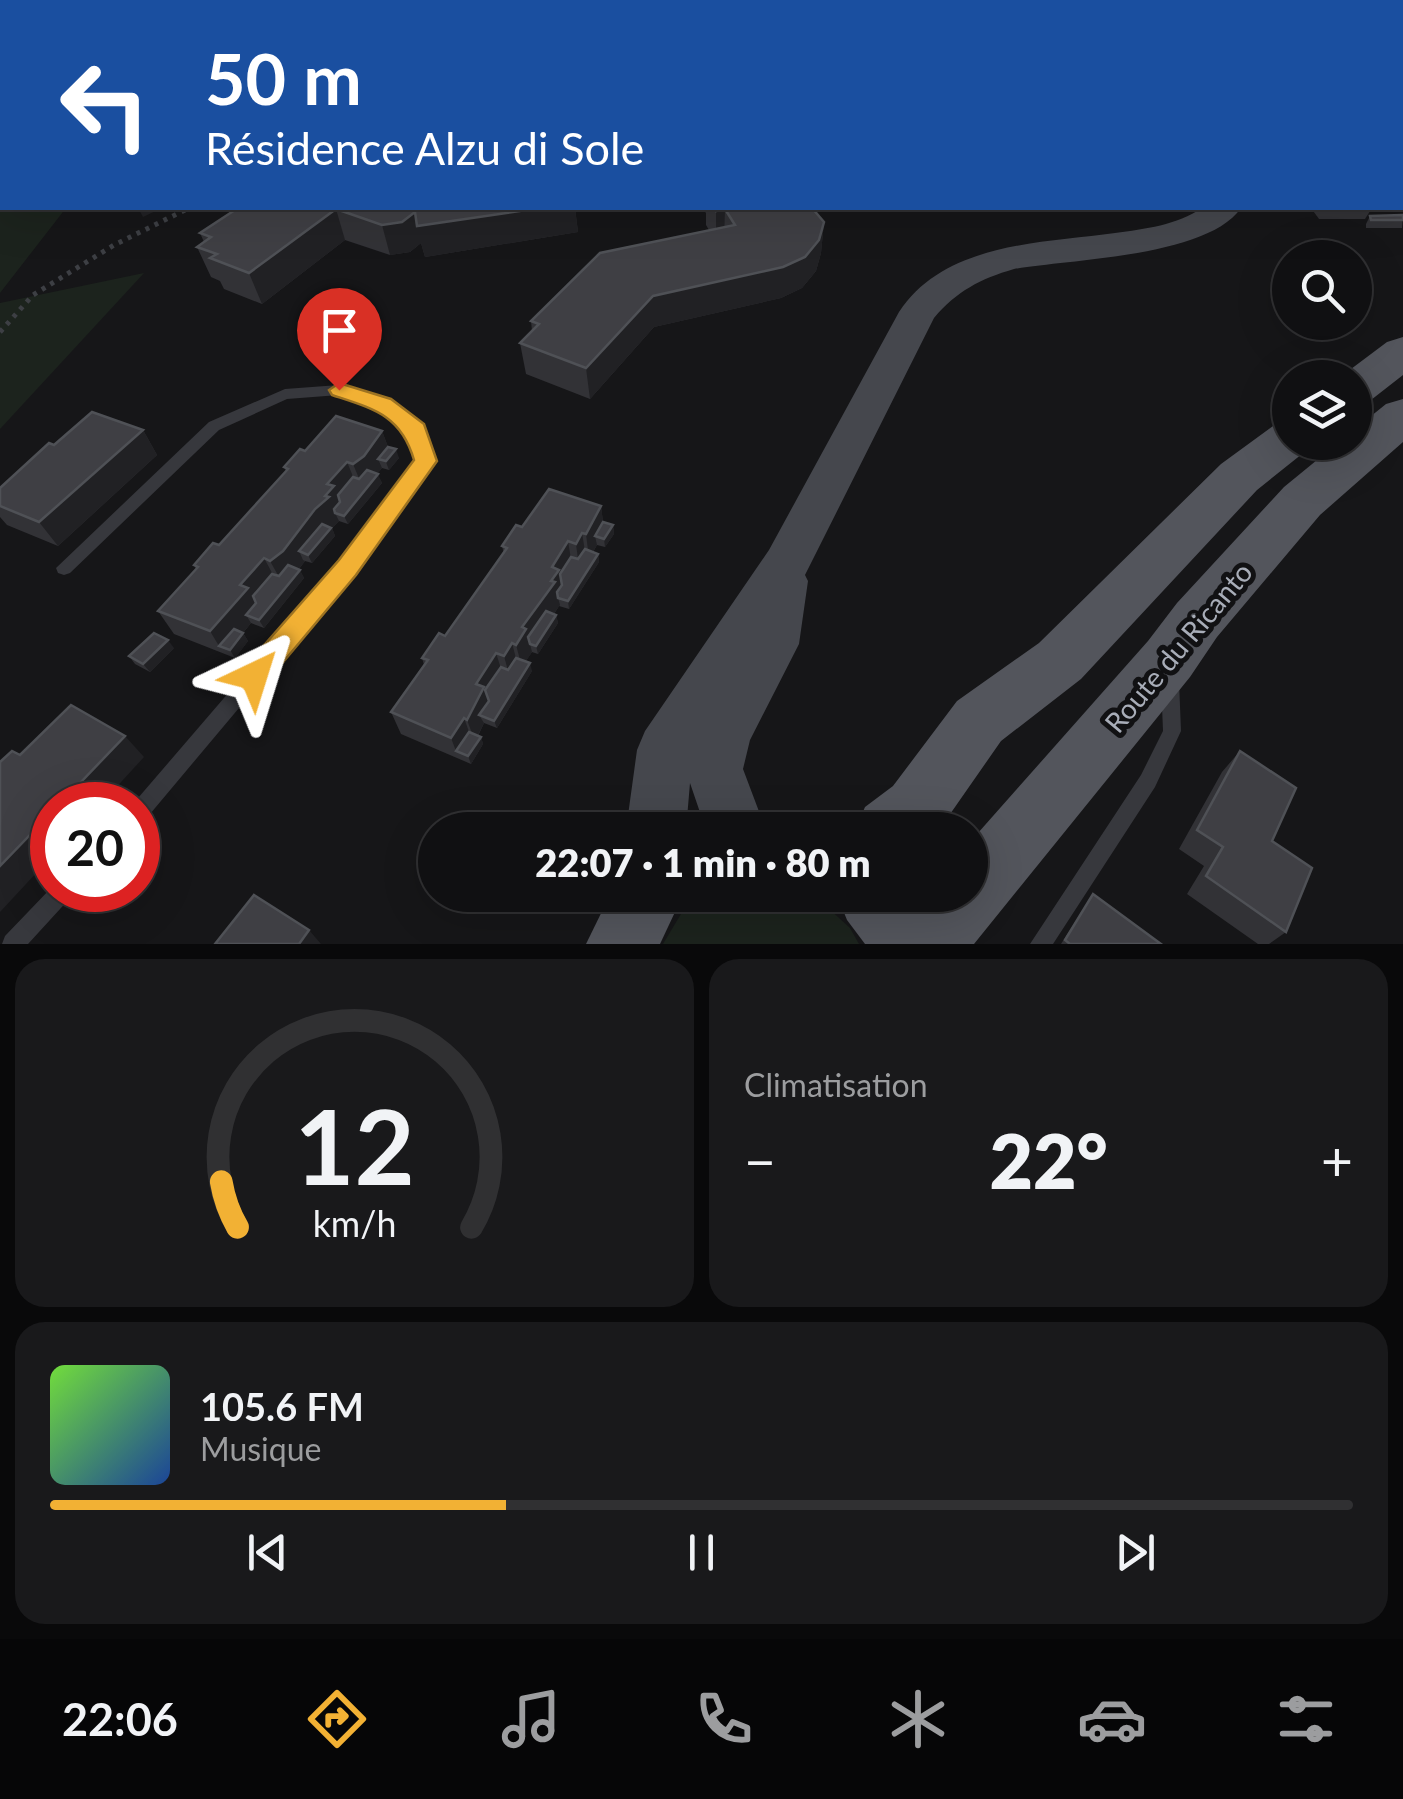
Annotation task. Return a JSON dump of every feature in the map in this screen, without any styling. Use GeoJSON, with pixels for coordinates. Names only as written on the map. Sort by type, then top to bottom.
{"type":"FeatureCollection","features":[{"type":"Feature","properties":{"kind":"main road"},"geometry":{"type":"LineString","coordinates":[[658,812],[666,750],[786,564],[918,312],[945,284],[979,267],[1156,237],[1215,218],[1222,210]]}},
{"type":"Feature","properties":{"kind":"main road"},"geometry":{"type":"LineString","coordinates":[[1372,376],[1403,352]]}},
{"type":"Feature","properties":{"kind":"main road","name":"Route du Ricanto"},"geometry":{"type":"LineString","coordinates":[[988,873],[1168,659],[1196,620],[1302,501],[1403,416]]}},
{"type":"Feature","properties":{"kind":"main road"},"geometry":{"type":"LineString","coordinates":[[911,812],[978,721],[1060,662],[1211,504],[1272,453]]}},
{"type":"Feature","properties":{"kind":"main road"},"geometry":{"type":"LineString","coordinates":[[730,812],[714,769],[723,736],[773,644],[786,564]]}},
{"type":"Feature","properties":{"kind":"main road"},"geometry":{"type":"LineString","coordinates":[[622,944],[639,912]]}},
{"type":"Feature","properties":{"kind":"main road"},"geometry":{"type":"LineString","coordinates":[[886,912],[902,944]]}},
{"type":"Feature","properties":{"kind":"main road","name":"Route du Ricanto"},"geometry":{"type":"LineString","coordinates":[[928,944],[955,912]]}},
{"type":"Feature","properties":{"kind":"lane"},"geometry":{"type":"LineString","coordinates":[[64,568],[214,426],[285,394],[339,390],[383,404],[416,429],[426,461],[347,568],[160,786]]}},
{"type":"Feature","properties":{"kind":"lane"},"geometry":{"type":"LineString","coordinates":[[1041,944],[1148,781],[1172,731],[1168,659]]}},
{"type":"Feature","properties":{"kind":"lane"},"geometry":{"type":"LineString","coordinates":[[12,944],[43,912]]}},
{"type":"Feature","properties":{"kind":"path"},"geometry":{"type":"LineString","coordinates":[[0,332],[33,295],[114,245],[185,210]]}},
{"type":"Feature","properties":{"kind":"shaded area"},"geometry":{"type":"Polygon","coordinates":[[[0,210],[64,210],[0,293],[0,210]]]}},
{"type":"Feature","properties":{"kind":"shaded area"},"geometry":{"type":"Polygon","coordinates":[[[144,273],[0,429],[0,303],[144,273]]]}},
{"type":"Feature","properties":{"kind":"shaded area"},"geometry":{"type":"Polygon","coordinates":[[[833,912],[850,928],[859,944],[663,944],[681,914],[833,912]]]}},
{"type":"Feature","properties":{"kind":"building"},"geometry":{"type":"Polygon","coordinates":[[[235,210],[335,210],[249,273],[210,258],[217,254],[197,247],[211,237],[200,233],[235,210]]]}},
{"type":"Feature","properties":{"kind":"building"},"geometry":{"type":"Polygon","coordinates":[[[339,210],[526,210],[417,226],[415,212],[402,222],[382,225],[339,210]]]}},
{"type":"Feature","properties":{"kind":"building"},"geometry":{"type":"Polygon","coordinates":[[[726,210],[814,210],[824,222],[819,240],[805,257],[783,267],[653,296],[586,368],[520,343],[539,324],[531,321],[600,253],[735,225],[726,210]]]}},
{"type":"Feature","properties":{"kind":"building"},"geometry":{"type":"Polygon","coordinates":[[[1403,215],[1403,220],[1371,220],[1370,216],[1403,215]]]}},
{"type":"Feature","properties":{"kind":"building"},"geometry":{"type":"Polygon","coordinates":[[[92,412],[143,430],[39,522],[0,506],[0,488],[49,443],[54,445],[92,412]]]}},
{"type":"Feature","properties":{"kind":"building"},"geometry":{"type":"Polygon","coordinates":[[[336,416],[382,431],[364,456],[353,464],[347,462],[327,484],[334,486],[325,496],[329,497],[283,551],[270,561],[264,558],[240,585],[248,588],[210,631],[158,611],[198,567],[194,565],[213,543],[219,545],[288,469],[284,467],[300,449],[305,451],[336,416]]]}},
{"type":"Feature","properties":{"kind":"building"},"geometry":{"type":"Polygon","coordinates":[[[388,447],[396,449],[386,461],[378,459],[388,447]]]}},
{"type":"Feature","properties":{"kind":"building"},"geometry":{"type":"Polygon","coordinates":[[[367,470],[378,474],[344,516],[335,513],[340,502],[338,495],[353,477],[359,479],[367,470]]]}},
{"type":"Feature","properties":{"kind":"building"},"geometry":{"type":"Polygon","coordinates":[[[549,489],[601,506],[586,534],[582,533],[576,544],[568,541],[552,567],[559,570],[551,581],[555,582],[522,627],[526,629],[516,645],[512,643],[504,656],[496,653],[476,684],[484,687],[467,720],[464,718],[451,738],[391,712],[428,660],[422,658],[439,633],[445,636],[507,548],[502,546],[516,525],[522,527],[549,489]]]}},
{"type":"Feature","properties":{"kind":"building"},"geometry":{"type":"Polygon","coordinates":[[[603,522],[613,525],[604,539],[595,536],[603,522]]]}},
{"type":"Feature","properties":{"kind":"building"},"geometry":{"type":"Polygon","coordinates":[[[322,524],[331,528],[308,555],[299,551],[322,524]]]}},
{"type":"Feature","properties":{"kind":"building"},"geometry":{"type":"Polygon","coordinates":[[[585,549],[598,554],[568,601],[558,598],[560,574],[571,557],[578,559],[585,549]]]}},
{"type":"Feature","properties":{"kind":"building"},"geometry":{"type":"Polygon","coordinates":[[[288,565],[300,570],[259,620],[246,615],[256,603],[253,596],[272,574],[279,576],[288,565]]]}},
{"type":"Feature","properties":{"kind":"building"},"geometry":{"type":"Polygon","coordinates":[[[546,611],[556,615],[536,646],[530,644],[528,637],[546,611]]]}},
{"type":"Feature","properties":{"kind":"building"},"geometry":{"type":"Polygon","coordinates":[[[234,629],[243,633],[230,650],[219,646],[234,629]]]}},
{"type":"Feature","properties":{"kind":"building"},"geometry":{"type":"Polygon","coordinates":[[[154,633],[168,640],[143,664],[129,656],[154,633]]]}},
{"type":"Feature","properties":{"kind":"building"},"geometry":{"type":"Polygon","coordinates":[[[516,658],[530,663],[494,721],[479,715],[489,701],[485,690],[501,667],[508,670],[516,658]]]}},
{"type":"Feature","properties":{"kind":"building"},"geometry":{"type":"Polygon","coordinates":[[[71,705],[125,736],[81,782],[30,782],[30,835],[0,866],[0,762],[12,751],[20,755],[71,705]]]}},
{"type":"Feature","properties":{"kind":"building"},"geometry":{"type":"Polygon","coordinates":[[[469,732],[481,737],[468,756],[456,751],[469,732]]]}},
{"type":"Feature","properties":{"kind":"building"},"geometry":{"type":"Polygon","coordinates":[[[1240,751],[1296,788],[1272,841],[1312,868],[1286,932],[1206,876],[1223,847],[1197,830],[1240,751]]]}},
{"type":"Feature","properties":{"kind":"building"},"geometry":{"type":"Polygon","coordinates":[[[1093,894],[1161,944],[1070,944],[1065,940],[1093,894]]]}},
{"type":"Feature","properties":{"kind":"building"},"geometry":{"type":"Polygon","coordinates":[[[254,895],[309,930],[299,944],[215,944],[254,895]]]}},
{"type":"Feature","properties":{"kind":"route"},"geometry":{"type":"LineString","coordinates":[[254,676],[347,568],[426,461],[416,429],[383,404],[339,390]]}}]}
